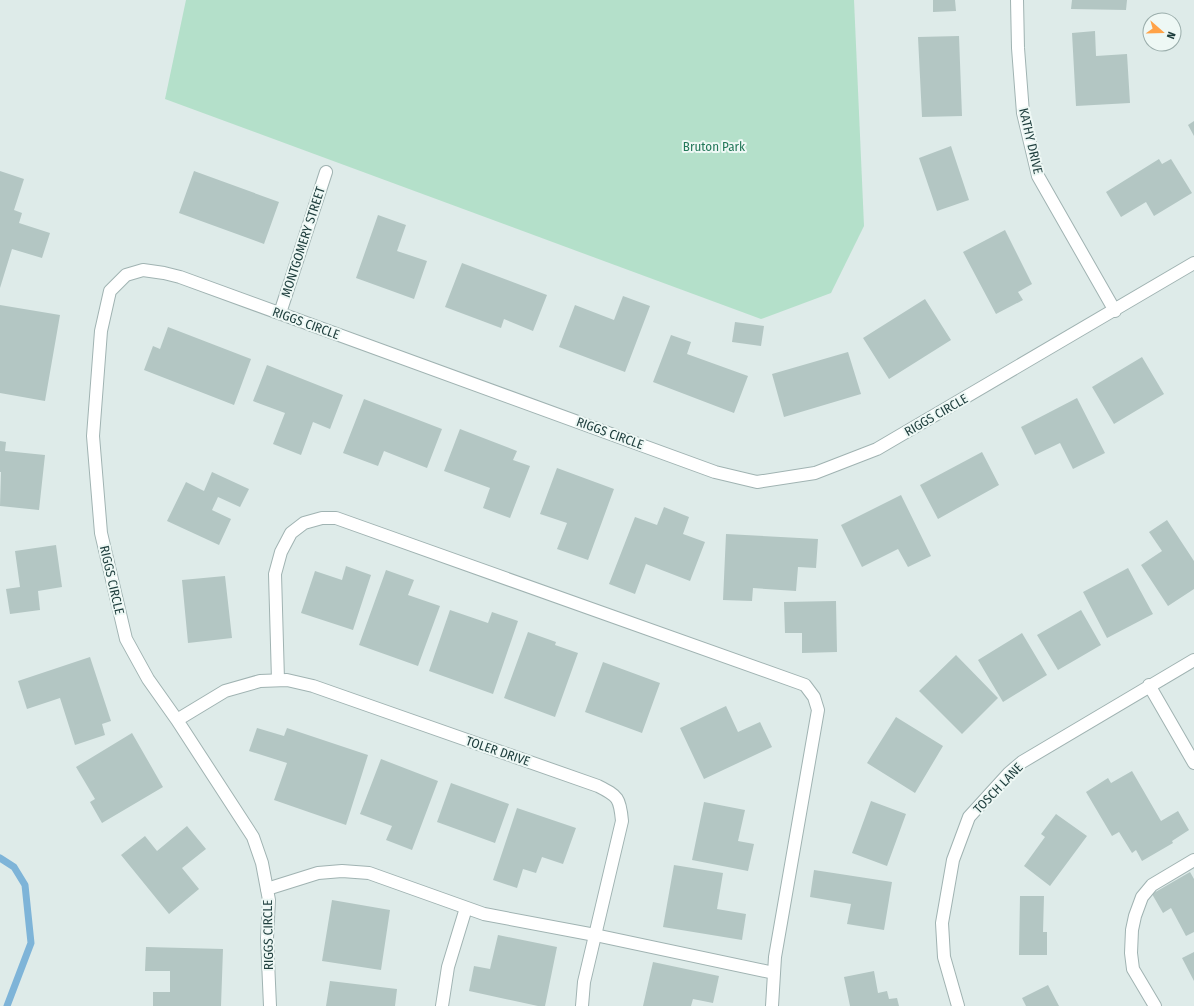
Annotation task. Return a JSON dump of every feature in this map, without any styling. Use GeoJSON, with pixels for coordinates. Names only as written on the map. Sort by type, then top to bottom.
{"type":"FeatureCollection","features":[{"type":"Feature","properties":{"kind":"street","name":"KATHY DRIVE"},"geometry":{"type":"LineString","coordinates":[[1016,0],[1023,113],[1038,176],[1115,311]]}},
{"type":"Feature","properties":{"kind":"street","name":"MONTGOMERY STREET"},"geometry":{"type":"LineString","coordinates":[[280,313],[326,172]]}},
{"type":"Feature","properties":{"kind":"street","name":"RIGGS CIRCLE"},"geometry":{"type":"LineString","coordinates":[[270,1006],[267,938],[269,900],[262,863],[253,837],[177,720],[148,679],[126,639],[101,533],[93,436],[101,331],[110,291],[126,275],[143,270],[180,277],[715,472],[757,482],[814,473],[877,449],[1115,311],[1194,263]]}},
{"type":"Feature","properties":{"kind":"street"},"geometry":{"type":"LineString","coordinates":[[278,680],[275,574],[282,552],[291,533],[304,523],[322,518],[336,518],[805,685],[814,697],[818,710],[776,956],[772,1006]]}},
{"type":"Feature","properties":{"kind":"street","name":"TOSCH LANE"},"geometry":{"type":"LineString","coordinates":[[958,1006],[944,957],[942,923],[953,860],[969,817],[1009,773],[1022,762],[1149,685],[1194,660]]}},
{"type":"Feature","properties":{"kind":"street","name":"TOLER DRIVE"},"geometry":{"type":"LineString","coordinates":[[177,720],[225,691],[260,681],[287,680],[313,686],[598,786],[614,794],[621,806],[622,821],[584,982],[582,1006]]}},
{"type":"Feature","properties":{"kind":"street"},"geometry":{"type":"LineString","coordinates":[[1149,685],[1194,763]]}},
{"type":"Feature","properties":{"kind":"street"},"geometry":{"type":"LineString","coordinates":[[1155,1006],[1133,969],[1131,952],[1132,930],[1135,916],[1142,898],[1152,885],[1194,860]]}},
{"type":"Feature","properties":{"kind":"street"},"geometry":{"type":"LineString","coordinates":[[267,889],[318,873],[342,871],[369,873],[484,914],[595,935],[774,973]]}},
{"type":"Feature","properties":{"kind":"street"},"geometry":{"type":"LineString","coordinates":[[442,1006],[448,967],[466,908]]}},
{"type":"Feature","properties":{"kind":"green space","name":"Bruton Park"},"geometry":{"type":"Polygon","coordinates":[[[186,0],[854,0],[864,226],[831,293],[761,319],[165,99],[186,0]]]}},
{"type":"Feature","properties":{"kind":"building"},"geometry":{"type":"Polygon","coordinates":[[[933,0],[955,0],[956,11],[933,12],[933,0]]]}},
{"type":"Feature","properties":{"kind":"building"},"geometry":{"type":"Polygon","coordinates":[[[1072,0],[1127,0],[1126,10],[1071,9],[1072,0]]]}},
{"type":"Feature","properties":{"kind":"building"},"geometry":{"type":"Polygon","coordinates":[[[1095,31],[1096,56],[1127,54],[1130,103],[1076,106],[1072,33],[1095,31]]]}},
{"type":"Feature","properties":{"kind":"building"},"geometry":{"type":"Polygon","coordinates":[[[959,36],[962,116],[922,117],[918,37],[959,36]]]}},
{"type":"Feature","properties":{"kind":"building"},"geometry":{"type":"Polygon","coordinates":[[[1194,121],[1194,136],[1188,125],[1194,121]]]}},
{"type":"Feature","properties":{"kind":"building"},"geometry":{"type":"Polygon","coordinates":[[[951,146],[969,200],[937,211],[919,158],[951,146]]]}},
{"type":"Feature","properties":{"kind":"building"},"geometry":{"type":"Polygon","coordinates":[[[1159,159],[1162,164],[1171,159],[1192,193],[1154,216],[1146,202],[1121,217],[1106,192],[1159,159]]]}},
{"type":"Feature","properties":{"kind":"building"},"geometry":{"type":"Polygon","coordinates":[[[0,171],[24,179],[14,210],[22,213],[19,223],[50,233],[42,258],[12,249],[0,288],[0,171]]]}},
{"type":"Feature","properties":{"kind":"building"},"geometry":{"type":"Polygon","coordinates":[[[194,171],[279,202],[264,244],[179,213],[194,171]]]}},
{"type":"Feature","properties":{"kind":"building"},"geometry":{"type":"Polygon","coordinates":[[[378,215],[406,225],[397,251],[427,261],[414,299],[356,278],[378,215]]]}},
{"type":"Feature","properties":{"kind":"building"},"geometry":{"type":"Polygon","coordinates":[[[1005,230],[1032,284],[1018,292],[1023,300],[996,314],[963,252],[1005,230]]]}},
{"type":"Feature","properties":{"kind":"building"},"geometry":{"type":"Polygon","coordinates":[[[462,263],[547,295],[533,331],[504,319],[501,328],[445,307],[462,263]]]}},
{"type":"Feature","properties":{"kind":"building"},"geometry":{"type":"Polygon","coordinates":[[[623,296],[650,306],[625,372],[559,347],[575,305],[614,320],[623,296]]]}},
{"type":"Feature","properties":{"kind":"building"},"geometry":{"type":"Polygon","coordinates":[[[925,299],[951,340],[889,379],[863,338],[925,299]]]}},
{"type":"Feature","properties":{"kind":"building"},"geometry":{"type":"Polygon","coordinates":[[[0,305],[60,315],[45,401],[0,393],[0,305]]]}},
{"type":"Feature","properties":{"kind":"building"},"geometry":{"type":"Polygon","coordinates":[[[735,322],[764,326],[761,346],[732,342],[735,322]]]}},
{"type":"Feature","properties":{"kind":"building"},"geometry":{"type":"Polygon","coordinates":[[[168,327],[251,359],[234,405],[144,370],[153,346],[160,349],[168,327]]]}},
{"type":"Feature","properties":{"kind":"building"},"geometry":{"type":"Polygon","coordinates":[[[671,335],[691,342],[687,354],[748,376],[734,413],[653,382],[671,335]]]}},
{"type":"Feature","properties":{"kind":"building"},"geometry":{"type":"Polygon","coordinates":[[[848,352],[861,394],[784,417],[772,374],[848,352]]]}},
{"type":"Feature","properties":{"kind":"building"},"geometry":{"type":"Polygon","coordinates":[[[1142,357],[1164,394],[1114,424],[1092,387],[1142,357]]]}},
{"type":"Feature","properties":{"kind":"building"},"geometry":{"type":"Polygon","coordinates":[[[267,365],[343,395],[330,429],[313,422],[301,455],[273,444],[285,413],[253,401],[267,365]]]}},
{"type":"Feature","properties":{"kind":"building"},"geometry":{"type":"Polygon","coordinates":[[[1077,398],[1105,453],[1073,469],[1060,443],[1035,455],[1021,427],[1077,398]]]}},
{"type":"Feature","properties":{"kind":"building"},"geometry":{"type":"Polygon","coordinates":[[[364,399],[442,429],[427,468],[384,451],[378,466],[343,453],[364,399]]]}},
{"type":"Feature","properties":{"kind":"building"},"geometry":{"type":"Polygon","coordinates":[[[460,429],[517,451],[513,460],[530,466],[510,518],[483,508],[490,488],[444,471],[460,429]]]}},
{"type":"Feature","properties":{"kind":"building"},"geometry":{"type":"Polygon","coordinates":[[[0,441],[6,442],[5,451],[45,455],[39,510],[0,506],[0,441]]]}},
{"type":"Feature","properties":{"kind":"building"},"geometry":{"type":"Polygon","coordinates":[[[982,452],[999,485],[938,519],[920,485],[982,452]]]}},
{"type":"Feature","properties":{"kind":"building"},"geometry":{"type":"Polygon","coordinates":[[[557,468],[614,489],[588,560],[557,549],[567,523],[540,514],[557,468]]]}},
{"type":"Feature","properties":{"kind":"building"},"geometry":{"type":"Polygon","coordinates":[[[212,472],[249,489],[240,507],[218,497],[212,510],[231,519],[219,545],[167,521],[186,482],[204,491],[212,472]]]}},
{"type":"Feature","properties":{"kind":"building"},"geometry":{"type":"Polygon","coordinates":[[[901,495],[931,556],[908,567],[898,549],[862,567],[841,525],[901,495]]]}},
{"type":"Feature","properties":{"kind":"building"},"geometry":{"type":"Polygon","coordinates":[[[664,507],[689,517],[683,534],[705,542],[690,581],[646,564],[635,594],[609,584],[635,517],[657,525],[664,507]]]}},
{"type":"Feature","properties":{"kind":"building"},"geometry":{"type":"Polygon","coordinates":[[[1167,520],[1194,561],[1194,589],[1168,606],[1141,565],[1162,551],[1149,532],[1167,520]]]}},
{"type":"Feature","properties":{"kind":"building"},"geometry":{"type":"Polygon","coordinates":[[[726,534],[818,539],[816,568],[798,567],[796,591],[753,588],[752,601],[723,600],[726,534]]]}},
{"type":"Feature","properties":{"kind":"building"},"geometry":{"type":"Polygon","coordinates":[[[56,545],[62,587],[38,591],[40,610],[10,614],[6,589],[20,587],[15,551],[56,545]]]}},
{"type":"Feature","properties":{"kind":"building"},"geometry":{"type":"Polygon","coordinates":[[[346,566],[371,575],[353,630],[301,613],[315,571],[342,580],[346,566]]]}},
{"type":"Feature","properties":{"kind":"building"},"geometry":{"type":"Polygon","coordinates":[[[1128,568],[1153,614],[1107,638],[1083,592],[1128,568]]]}},
{"type":"Feature","properties":{"kind":"building"},"geometry":{"type":"Polygon","coordinates":[[[386,570],[414,580],[408,595],[440,606],[418,666],[359,645],[386,570]]]}},
{"type":"Feature","properties":{"kind":"building"},"geometry":{"type":"Polygon","coordinates":[[[225,576],[232,638],[188,643],[182,580],[225,576]]]}},
{"type":"Feature","properties":{"kind":"building"},"geometry":{"type":"Polygon","coordinates":[[[836,601],[837,652],[802,653],[802,633],[785,633],[784,602],[836,601]]]}},
{"type":"Feature","properties":{"kind":"building"},"geometry":{"type":"Polygon","coordinates":[[[450,610],[488,623],[492,612],[518,621],[493,694],[429,671],[450,610]]]}},
{"type":"Feature","properties":{"kind":"building"},"geometry":{"type":"Polygon","coordinates":[[[1081,610],[1101,645],[1058,670],[1037,635],[1081,610]]]}},
{"type":"Feature","properties":{"kind":"building"},"geometry":{"type":"Polygon","coordinates":[[[528,632],[556,642],[555,645],[578,653],[555,717],[504,698],[528,632]]]}},
{"type":"Feature","properties":{"kind":"building"},"geometry":{"type":"Polygon","coordinates":[[[1022,633],[1047,675],[1003,702],[978,660],[1022,633]]]}},
{"type":"Feature","properties":{"kind":"building"},"geometry":{"type":"Polygon","coordinates":[[[956,655],[998,698],[962,734],[919,691],[956,655]]]}},
{"type":"Feature","properties":{"kind":"building"},"geometry":{"type":"Polygon","coordinates":[[[90,657],[111,721],[102,724],[105,735],[75,745],[60,698],[27,709],[18,681],[90,657]]]}},
{"type":"Feature","properties":{"kind":"building"},"geometry":{"type":"Polygon","coordinates":[[[603,662],[660,683],[642,733],[585,712],[603,662]]]}},
{"type":"Feature","properties":{"kind":"building"},"geometry":{"type":"Polygon","coordinates":[[[726,706],[738,732],[760,722],[772,747],[704,779],[680,728],[726,706]]]}},
{"type":"Feature","properties":{"kind":"building"},"geometry":{"type":"Polygon","coordinates":[[[896,717],[943,746],[915,793],[867,763],[896,717]]]}},
{"type":"Feature","properties":{"kind":"building"},"geometry":{"type":"Polygon","coordinates":[[[257,728],[284,736],[287,728],[368,755],[346,825],[274,800],[287,763],[249,751],[257,728]]]}},
{"type":"Feature","properties":{"kind":"building"},"geometry":{"type":"Polygon","coordinates":[[[132,733],[163,787],[102,823],[90,802],[95,799],[76,767],[132,733]]]}},
{"type":"Feature","properties":{"kind":"building"},"geometry":{"type":"Polygon","coordinates":[[[381,759],[438,781],[412,850],[386,840],[392,826],[360,814],[381,759]]]}},
{"type":"Feature","properties":{"kind":"building"},"geometry":{"type":"Polygon","coordinates":[[[1132,771],[1161,821],[1178,811],[1189,830],[1172,841],[1173,843],[1142,861],[1136,850],[1132,853],[1119,832],[1112,836],[1086,792],[1108,778],[1111,783],[1132,771]]]}},
{"type":"Feature","properties":{"kind":"building"},"geometry":{"type":"Polygon","coordinates":[[[451,783],[509,804],[495,843],[437,822],[451,783]]]}},
{"type":"Feature","properties":{"kind":"building"},"geometry":{"type":"Polygon","coordinates":[[[871,801],[906,814],[887,866],[852,853],[871,801]]]}},
{"type":"Feature","properties":{"kind":"building"},"geometry":{"type":"Polygon","coordinates":[[[704,802],[745,810],[738,841],[754,844],[748,871],[692,860],[704,802]]]}},
{"type":"Feature","properties":{"kind":"building"},"geometry":{"type":"Polygon","coordinates":[[[517,808],[576,828],[563,864],[542,857],[536,873],[523,869],[517,888],[493,880],[517,808]]]}},
{"type":"Feature","properties":{"kind":"building"},"geometry":{"type":"Polygon","coordinates":[[[1056,814],[1087,836],[1050,886],[1024,866],[1045,837],[1041,834],[1056,814]]]}},
{"type":"Feature","properties":{"kind":"building"},"geometry":{"type":"Polygon","coordinates":[[[187,826],[206,849],[182,868],[199,889],[169,914],[121,855],[145,836],[157,851],[187,826]]]}},
{"type":"Feature","properties":{"kind":"building"},"geometry":{"type":"Polygon","coordinates":[[[674,865],[723,873],[717,909],[746,914],[742,940],[663,927],[674,865]]]}},
{"type":"Feature","properties":{"kind":"building"},"geometry":{"type":"Polygon","coordinates":[[[814,870],[892,882],[884,930],[847,924],[851,904],[810,897],[814,870]]]}},
{"type":"Feature","properties":{"kind":"building"},"geometry":{"type":"Polygon","coordinates":[[[1190,872],[1194,879],[1194,932],[1186,936],[1171,908],[1163,913],[1152,894],[1190,872]]]}},
{"type":"Feature","properties":{"kind":"building"},"geometry":{"type":"Polygon","coordinates":[[[1020,896],[1044,896],[1043,932],[1047,932],[1047,955],[1019,955],[1020,896]]]}},
{"type":"Feature","properties":{"kind":"building"},"geometry":{"type":"Polygon","coordinates":[[[332,900],[390,910],[381,970],[322,961],[332,900]]]}},
{"type":"Feature","properties":{"kind":"building"},"geometry":{"type":"Polygon","coordinates":[[[498,935],[557,947],[545,1006],[538,1006],[469,991],[474,966],[490,969],[498,935]]]}},
{"type":"Feature","properties":{"kind":"building"},"geometry":{"type":"Polygon","coordinates":[[[146,947],[223,949],[221,1006],[153,1006],[153,992],[170,992],[170,971],[145,971],[146,947]]]}},
{"type":"Feature","properties":{"kind":"building"},"geometry":{"type":"Polygon","coordinates":[[[1194,952],[1194,981],[1182,958],[1194,952]]]}},
{"type":"Feature","properties":{"kind":"building"},"geometry":{"type":"Polygon","coordinates":[[[653,962],[719,976],[713,1003],[693,999],[691,1006],[643,1006],[653,962]]]}},
{"type":"Feature","properties":{"kind":"building"},"geometry":{"type":"Polygon","coordinates":[[[874,971],[878,993],[887,991],[889,999],[897,998],[899,1006],[850,1006],[844,977],[874,971]]]}},
{"type":"Feature","properties":{"kind":"building"},"geometry":{"type":"Polygon","coordinates":[[[330,981],[397,989],[395,1006],[326,1006],[330,981]]]}},
{"type":"Feature","properties":{"kind":"building"},"geometry":{"type":"Polygon","coordinates":[[[1048,985],[1059,1006],[1026,1006],[1022,998],[1048,985]]]}},
{"type":"Feature","properties":{"kind":"waterway"},"geometry":{"type":"LineString","coordinates":[[0,858],[14,867],[25,885],[31,943],[7,1006]]}}]}
